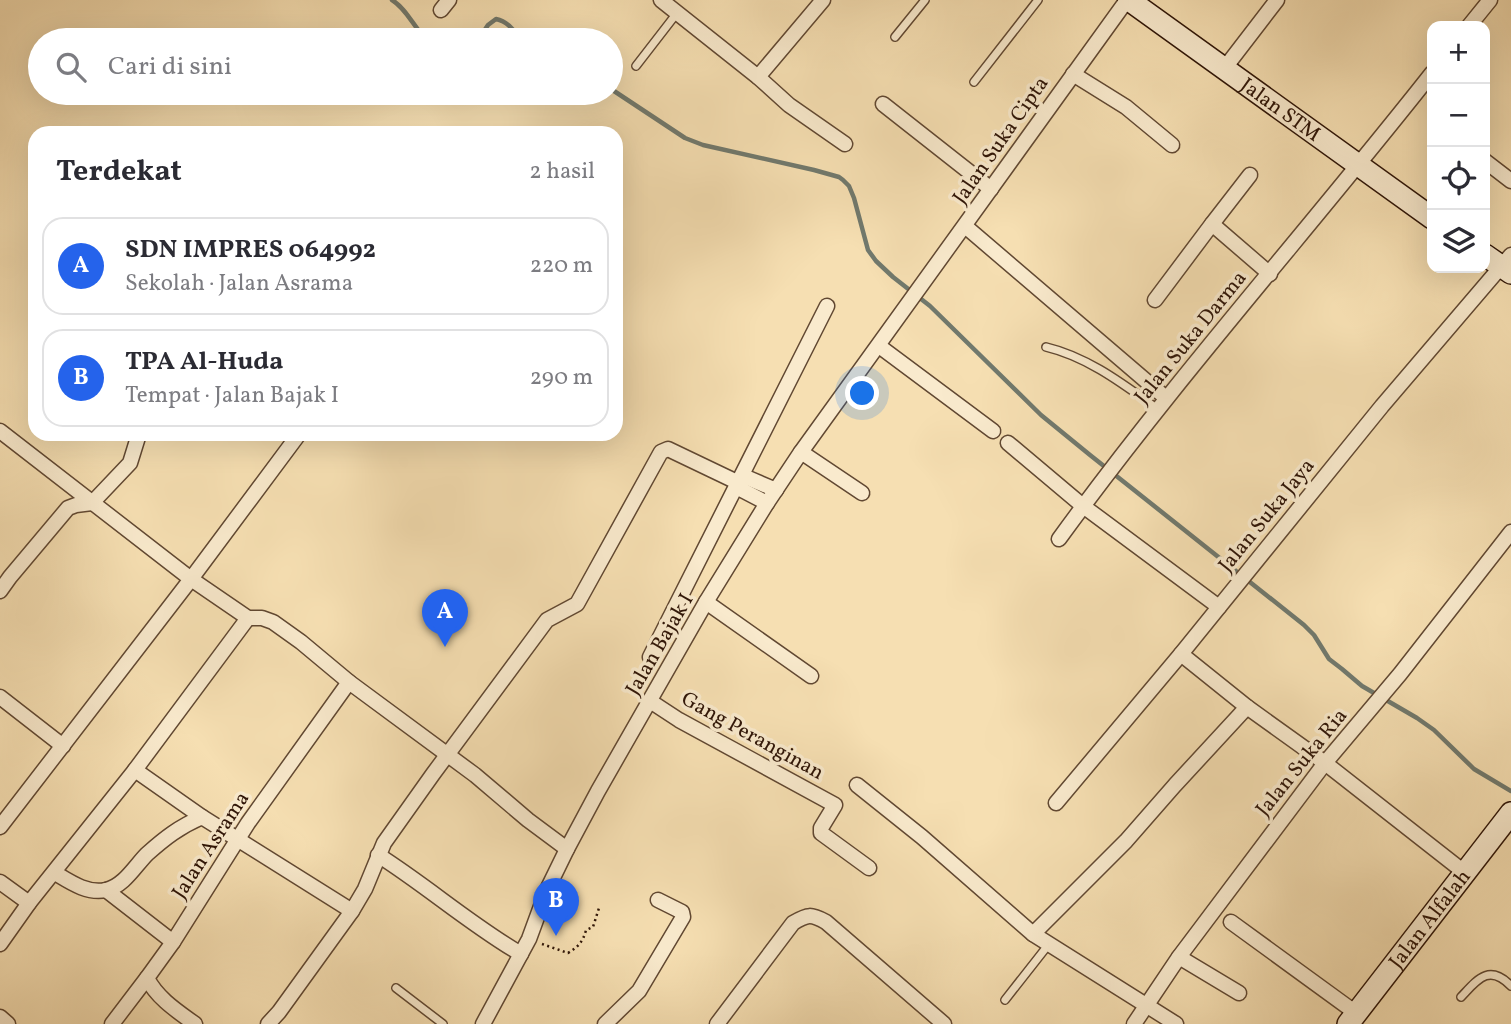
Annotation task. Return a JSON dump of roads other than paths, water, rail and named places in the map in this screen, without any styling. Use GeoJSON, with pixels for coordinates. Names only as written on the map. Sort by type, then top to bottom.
{"type":"FeatureCollection","features":[{"type":"Feature","properties":{"kind":"street"},"geometry":{"type":"LineString","coordinates":[[661,0],[789,105],[845,144]]}},
{"type":"Feature","properties":{"kind":"street"},"geometry":{"type":"LineString","coordinates":[[758,77],[823,0]]}},
{"type":"Feature","properties":{"kind":"street"},"geometry":{"type":"LineString","coordinates":[[1224,69],[1277,0]]}},
{"type":"Feature","properties":{"kind":"street"},"geometry":{"type":"LineString","coordinates":[[1473,21],[1490,0]]}},
{"type":"Feature","properties":{"kind":"street","name":"Jalan STM"},"geometry":{"type":"LineString","coordinates":[[1138,3],[1224,69],[1427,214]]}},
{"type":"Feature","properties":{"kind":"street","name":"Jalan Suka Cipta"},"geometry":{"type":"LineString","coordinates":[[907,305],[1073,74],[1138,3]]}},
{"type":"Feature","properties":{"kind":"street"},"geometry":{"type":"LineString","coordinates":[[1073,74],[1126,107],[1172,145]]}},
{"type":"Feature","properties":{"kind":"street","name":"Jalan Suka Darma"},"geometry":{"type":"LineString","coordinates":[[1059,539],[1162,403],[1359,166],[1427,79]]}},
{"type":"Feature","properties":{"kind":"street"},"geometry":{"type":"LineString","coordinates":[[883,104],[991,189]]}},
{"type":"Feature","properties":{"kind":"street"},"geometry":{"type":"LineString","coordinates":[[1490,165],[1511,181]]}},
{"type":"Feature","properties":{"kind":"street"},"geometry":{"type":"LineString","coordinates":[[1155,300],[1250,175]]}},
{"type":"Feature","properties":{"kind":"street"},"geometry":{"type":"LineString","coordinates":[[1212,224],[1269,274]]}},
{"type":"Feature","properties":{"kind":"street"},"geometry":{"type":"LineString","coordinates":[[965,226],[1162,403]]}},
{"type":"Feature","properties":{"kind":"street","name":"Jalan Suka Jaya"},"geometry":{"type":"LineString","coordinates":[[1056,803],[1502,262]]}},
{"type":"Feature","properties":{"kind":"street","name":"Jalan Bajak I"},"geometry":{"type":"LineString","coordinates":[[483,1024],[529,939],[547,890],[567,849],[706,602],[766,503],[907,305]]}},
{"type":"Feature","properties":{"kind":"street"},"geometry":{"type":"LineString","coordinates":[[650,657],[827,306]]}},
{"type":"Feature","properties":{"kind":"street"},"geometry":{"type":"LineString","coordinates":[[879,346],[993,431]]}},
{"type":"Feature","properties":{"kind":"street"},"geometry":{"type":"LineString","coordinates":[[0,431],[191,579],[248,618],[262,618],[273,622],[301,642],[567,849]]}},
{"type":"Feature","properties":{"kind":"street"},"geometry":{"type":"LineString","coordinates":[[0,591],[68,508],[92,503],[131,463],[137,441]]}},
{"type":"Feature","properties":{"kind":"street"},"geometry":{"type":"LineString","coordinates":[[0,827],[294,441]]}},
{"type":"Feature","properties":{"kind":"street"},"geometry":{"type":"LineString","coordinates":[[1008,443],[1083,506],[1219,607]]}},
{"type":"Feature","properties":{"kind":"street"},"geometry":{"type":"LineString","coordinates":[[268,1024],[352,911],[365,889],[384,843],[547,620],[577,604],[661,452],[668,449],[737,482],[742,490],[766,503]]}},
{"type":"Feature","properties":{"kind":"street"},"geometry":{"type":"LineString","coordinates":[[802,452],[862,493]]}},
{"type":"Feature","properties":{"kind":"street"},"geometry":{"type":"LineString","coordinates":[[737,482],[748,478],[776,490]]}},
{"type":"Feature","properties":{"kind":"street","name":"Jalan Suka Ria"},"geometry":{"type":"LineString","coordinates":[[1133,1024],[1179,957],[1325,763],[1400,674],[1511,532]]}},
{"type":"Feature","properties":{"kind":"street"},"geometry":{"type":"LineString","coordinates":[[706,602],[811,676]]}},
{"type":"Feature","properties":{"kind":"street"},"geometry":{"type":"LineString","coordinates":[[0,944],[248,618]]}},
{"type":"Feature","properties":{"kind":"street"},"geometry":{"type":"LineString","coordinates":[[1181,654],[1464,872]]}},
{"type":"Feature","properties":{"kind":"street","name":"Jalan Asrama"},"geometry":{"type":"LineString","coordinates":[[112,1024],[173,942],[248,823],[349,681]]}},
{"type":"Feature","properties":{"kind":"street"},"geometry":{"type":"LineString","coordinates":[[0,697],[63,746]]}},
{"type":"Feature","properties":{"kind":"street","name":"Gang Peranginan"},"geometry":{"type":"LineString","coordinates":[[650,701],[679,720],[835,805],[821,828],[821,834],[869,868]]}},
{"type":"Feature","properties":{"kind":"street"},"geometry":{"type":"LineString","coordinates":[[1033,934],[1126,841],[1247,707]]}},
{"type":"Feature","properties":{"kind":"street"},"geometry":{"type":"LineString","coordinates":[[135,770],[202,817],[352,911]]}},
{"type":"Feature","properties":{"kind":"street"},"geometry":{"type":"LineString","coordinates":[[857,785],[922,837],[1033,934],[1176,1024]]}},
{"type":"Feature","properties":{"kind":"street","name":"Jalan Alfalah"},"geometry":{"type":"LineString","coordinates":[[1352,1019],[1511,813]]}},
{"type":"Feature","properties":{"kind":"street"},"geometry":{"type":"LineString","coordinates":[[55,873],[76,886],[106,890],[119,884],[176,829],[202,817]]}},
{"type":"Feature","properties":{"kind":"street"},"geometry":{"type":"LineString","coordinates":[[378,855],[521,954]]}},
{"type":"Feature","properties":{"kind":"street"},"geometry":{"type":"LineString","coordinates":[[0,882],[29,903]]}},
{"type":"Feature","properties":{"kind":"street"},"geometry":{"type":"LineString","coordinates":[[106,890],[173,942]]}},
{"type":"Feature","properties":{"kind":"street"},"geometry":{"type":"LineString","coordinates":[[605,1024],[639,991],[682,917],[682,912],[658,900]]}},
{"type":"Feature","properties":{"kind":"street"},"geometry":{"type":"LineString","coordinates":[[717,1024],[793,923],[813,915],[826,922],[944,1024]]}},
{"type":"Feature","properties":{"kind":"street"},"geometry":{"type":"LineString","coordinates":[[1231,922],[1352,1019]]}},
{"type":"Feature","properties":{"kind":"street"},"geometry":{"type":"LineString","coordinates":[[1179,957],[1238,993]]}},
{"type":"Feature","properties":{"kind":"street"},"geometry":{"type":"LineString","coordinates":[[147,978],[153,990],[195,1024]]}},
{"type":"Feature","properties":{"kind":"street"},"geometry":{"type":"LineString","coordinates":[[0,1017],[8,1024]]}},
{"type":"Feature","properties":{"kind":"lane"},"geometry":{"type":"LineString","coordinates":[[895,37],[925,0]]}},
{"type":"Feature","properties":{"kind":"lane"},"geometry":{"type":"LineString","coordinates":[[974,82],[1038,0]]}},
{"type":"Feature","properties":{"kind":"lane"},"geometry":{"type":"LineString","coordinates":[[636,66],[677,13]]}},
{"type":"Feature","properties":{"kind":"lane"},"geometry":{"type":"LineString","coordinates":[[1046,347],[1072,354],[1162,403]]}},
{"type":"Feature","properties":{"kind":"lane"},"geometry":{"type":"LineString","coordinates":[[1005,1000],[1049,944]]}},
{"type":"Feature","properties":{"kind":"lane"},"geometry":{"type":"LineString","coordinates":[[1461,998],[1480,977],[1488,975],[1507,981],[1511,986]]}},
{"type":"Feature","properties":{"kind":"lane"},"geometry":{"type":"LineString","coordinates":[[396,988],[443,1024]]}},
{"type":"Feature","properties":{"kind":"waterway"},"geometry":{"type":"LineString","coordinates":[[392,0],[402,8],[417,28]]}},
{"type":"Feature","properties":{"kind":"waterway"},"geometry":{"type":"LineString","coordinates":[[486,28],[496,19],[511,28]]}},
{"type":"Feature","properties":{"kind":"waterway"},"geometry":{"type":"LineString","coordinates":[[623,97],[685,138],[703,145],[814,170],[843,180],[854,198],[868,250],[876,261],[930,306],[1041,415],[1304,625],[1314,635],[1329,659],[1362,686],[1417,718],[1434,730],[1474,769],[1511,791]]}},
{"type":"Feature","properties":{"kind":"place","name":"SDN IMPRES 064992"},"geometry":{"type":"Point","coordinates":[445,647]}},
{"type":"Feature","properties":{"kind":"place","name":"TPA Al-Huda"},"geometry":{"type":"Point","coordinates":[556,936]}}]}
